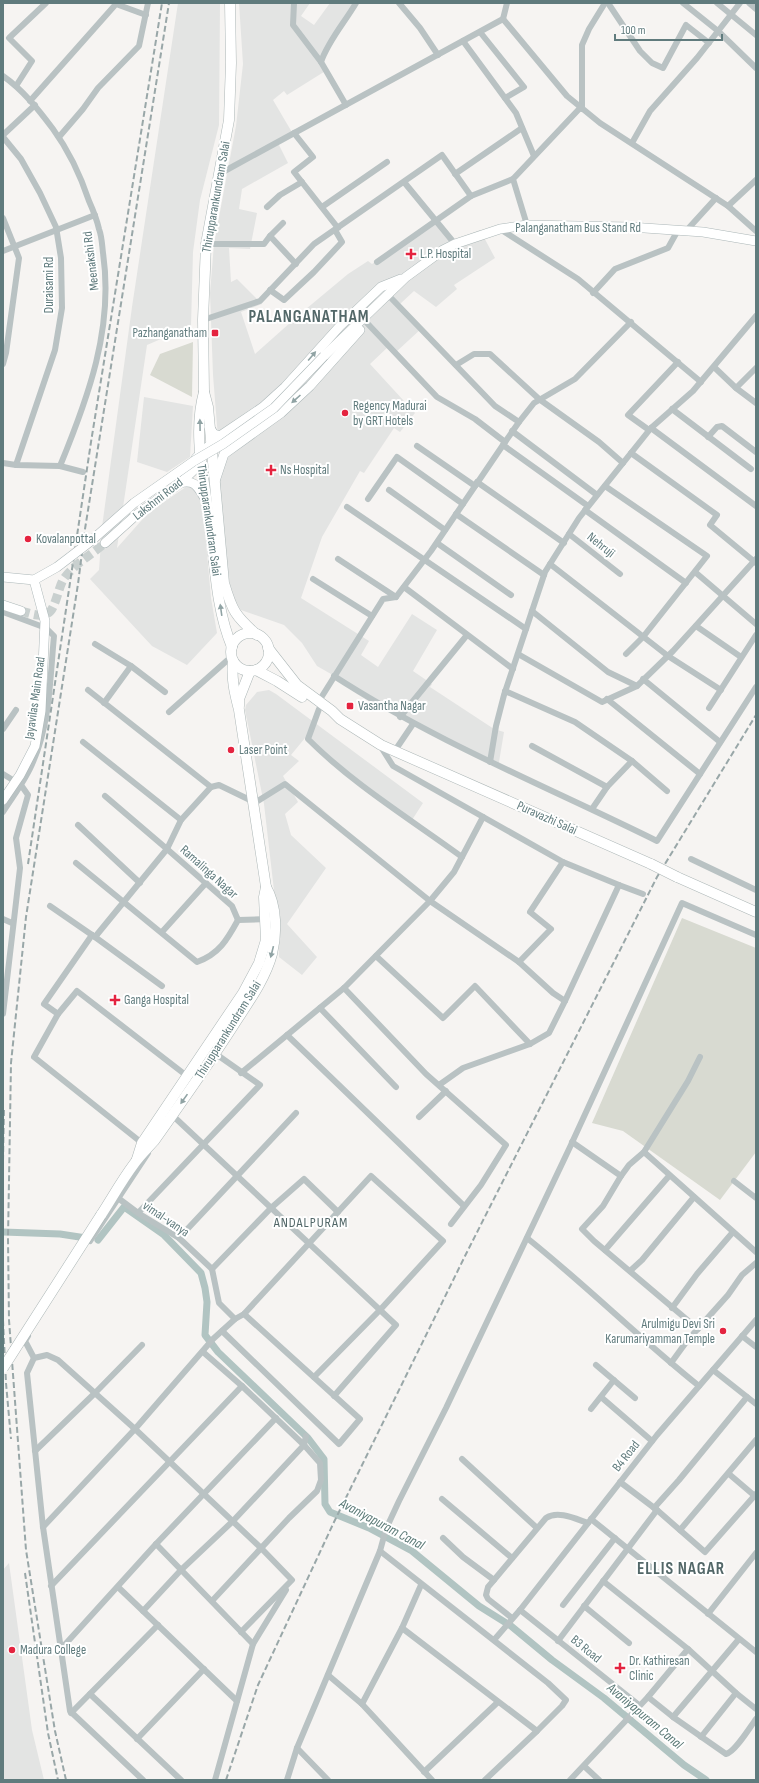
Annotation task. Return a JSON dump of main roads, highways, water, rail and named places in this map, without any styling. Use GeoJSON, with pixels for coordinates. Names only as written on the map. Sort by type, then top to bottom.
{"type":"FeatureCollection","features":[{"type":"Feature","properties":{"kind":"main road","name":"Thirupparankundram Salai"},"geometry":{"type":"LineString","coordinates":[[230,3],[232,63],[229,120],[221,173],[206,244],[203,320],[204,392],[208,407],[210,443],[224,583],[231,606],[238,618],[257,635]]}},
{"type":"Feature","properties":{"kind":"main road","name":"Thirupparankundram Salai"},"geometry":{"type":"LineString","coordinates":[[169,1112],[187,1076],[242,993],[259,963],[266,940],[270,919],[271,896],[266,887],[239,710],[233,688],[232,655],[222,616],[200,454],[199,410],[204,392]]}},
{"type":"Feature","properties":{"kind":"main road"},"geometry":{"type":"LineString","coordinates":[[244,634],[257,635],[266,642],[268,648],[268,659],[265,664],[253,671],[240,669],[232,655],[234,642],[244,634]]}},
{"type":"Feature","properties":{"kind":"main road","name":"Puravazhi Salai"},"geometry":{"type":"LineString","coordinates":[[268,648],[297,685],[319,705]]}},
{"type":"Feature","properties":{"kind":"main road","name":"Thirupparankundram Salai"},"geometry":{"type":"LineString","coordinates":[[239,710],[239,699],[253,671]]}},
{"type":"Feature","properties":{"kind":"main road","name":"Puravazhi Salai"},"geometry":{"type":"LineString","coordinates":[[253,671],[277,681],[319,705],[332,710],[340,719],[380,745],[394,752],[651,864],[756,912]]}},
{"type":"Feature","properties":{"kind":"main road","name":"Thirupparankundram Salai"},"geometry":{"type":"LineString","coordinates":[[3,1368],[146,1144],[169,1112],[215,1054],[250,999],[266,969],[271,956],[275,939],[270,919]]}},
{"type":"Feature","properties":{"kind":"waterway","name":"Avaniyapuram Canal"},"geometry":{"type":"LineString","coordinates":[[98,1240],[124,1207],[164,1235],[201,1273],[207,1302],[205,1335],[218,1352],[308,1438],[324,1459],[325,1504],[330,1512],[369,1528],[412,1551],[479,1606],[511,1626],[552,1660],[604,1698],[684,1765],[706,1780]]}},
{"type":"Feature","properties":{"kind":"waterway","name":"Avaniyapuram Canal"},"geometry":{"type":"LineString","coordinates":[[3,1232],[60,1234],[86,1238]]}},
{"type":"Feature","properties":{"kind":"tunnel"},"geometry":{"type":"LineString","coordinates":[[21,611],[38,615],[48,613],[53,608],[61,584],[67,575],[77,565],[105,543]]}},
{"type":"Feature","properties":{"kind":"railway"},"geometry":{"type":"LineString","coordinates":[[28,864],[91,442],[162,3]]}},
{"type":"Feature","properties":{"kind":"railway"},"geometry":{"type":"LineString","coordinates":[[66,1780],[55,1731],[26,1550],[9,1320],[8,1239],[11,1063],[26,917],[78,584],[85,529],[169,3]]}},
{"type":"Feature","properties":{"kind":"railway"},"geometry":{"type":"LineString","coordinates":[[226,1780],[258,1685],[334,1522],[466,1254],[657,877],[756,715]]}},
{"type":"Feature","properties":{"kind":"railway"},"geometry":{"type":"LineString","coordinates":[[3,1161],[4,1109]]}},
{"type":"Feature","properties":{"kind":"railway"},"geometry":{"type":"LineString","coordinates":[[3,1320],[6,1383],[11,1439]]}},
{"type":"Feature","properties":{"kind":"railway"},"geometry":{"type":"LineString","coordinates":[[25,1573],[48,1733],[58,1780]]}},
{"type":"Feature","properties":{"kind":"place","name":"L.P. Hospital"},"geometry":{"type":"Point","coordinates":[411,254]}},
{"type":"Feature","properties":{"kind":"place","name":"Pazhanganatham"},"geometry":{"type":"Point","coordinates":[215,333]}},
{"type":"Feature","properties":{"kind":"place","name":"Regency Madurai by GRT Hotels"},"geometry":{"type":"Point","coordinates":[345,413]}},
{"type":"Feature","properties":{"kind":"place","name":"Ns Hospital"},"geometry":{"type":"Point","coordinates":[271,470]}},
{"type":"Feature","properties":{"kind":"place","name":"Kovalanpottal"},"geometry":{"type":"Point","coordinates":[28,539]}},
{"type":"Feature","properties":{"kind":"place","name":"Vasantha Nagar"},"geometry":{"type":"Point","coordinates":[350,706]}},
{"type":"Feature","properties":{"kind":"place","name":"Laser Point"},"geometry":{"type":"Point","coordinates":[231,750]}},
{"type":"Feature","properties":{"kind":"place","name":"Ganga Hospital"},"geometry":{"type":"Point","coordinates":[115,1000]}},
{"type":"Feature","properties":{"kind":"place","name":"Arulmigu Devi Sri Karumariyamman Temple"},"geometry":{"type":"Point","coordinates":[723,1331]}},
{"type":"Feature","properties":{"kind":"place","name":"Madura College"},"geometry":{"type":"Point","coordinates":[12,1650]}},
{"type":"Feature","properties":{"kind":"place","name":"Dr. Kathiresan Clinic"},"geometry":{"type":"Point","coordinates":[620,1668]}},
{"type":"Feature","properties":{"kind":"district","name":"PALANGANATHAM"},"geometry":{"type":"Point","coordinates":[309,317]}},
{"type":"Feature","properties":{"kind":"district","name":"ANDALPURAM"},"geometry":{"type":"Point","coordinates":[311,1222]}},
{"type":"Feature","properties":{"kind":"district","name":"ELLIS NAGAR"},"geometry":{"type":"Point","coordinates":[681,1569]}}]}
